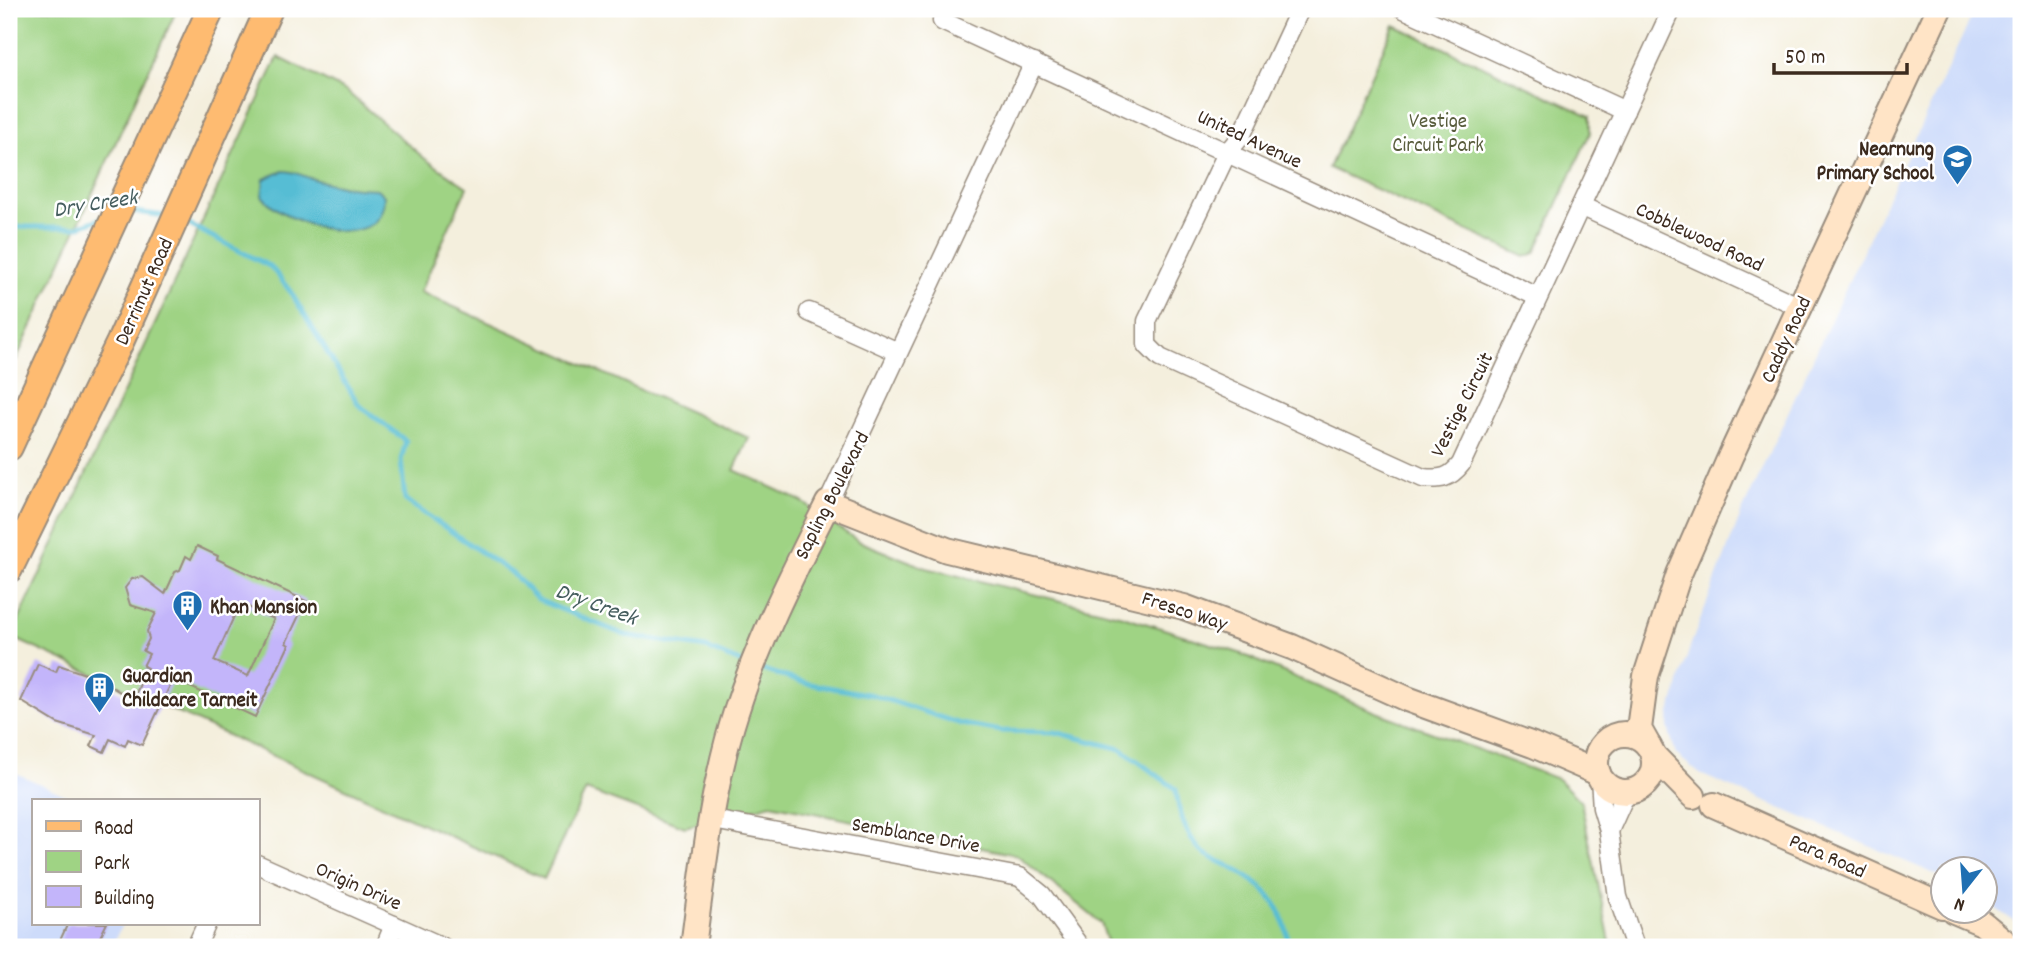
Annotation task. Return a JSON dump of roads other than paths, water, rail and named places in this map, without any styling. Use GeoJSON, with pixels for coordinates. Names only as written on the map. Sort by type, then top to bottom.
{"type":"FeatureCollection","features":[{"type":"Feature","properties":{"kind":"main road"},"geometry":{"type":"LineString","coordinates":[[9,447],[211,9]]}},
{"type":"Feature","properties":{"kind":"main road","name":"Derrimut Road"},"geometry":{"type":"LineString","coordinates":[[9,569],[135,309],[269,9]]}},
{"type":"Feature","properties":{"kind":"street","name":"Vestige Circuit"},"geometry":{"type":"LineString","coordinates":[[1300,9],[1241,136],[1227,153],[1145,329],[1147,345],[1153,353],[1213,383],[1423,478],[1446,478],[1461,464],[1672,9]]}},
{"type":"Feature","properties":{"kind":"street"},"geometry":{"type":"LineString","coordinates":[[1404,9],[1625,111]]}},
{"type":"Feature","properties":{"kind":"street","name":"Caddy Road"},"geometry":{"type":"LineString","coordinates":[[1651,750],[1639,729],[1646,676],[1679,574],[1939,9]]}},
{"type":"Feature","properties":{"kind":"street","name":"United Avenue"},"geometry":{"type":"LineString","coordinates":[[942,21],[1538,297]]}},
{"type":"Feature","properties":{"kind":"street","name":"Sapling Boulevard"},"geometry":{"type":"LineString","coordinates":[[693,947],[713,820],[736,710],[786,584],[828,503],[1034,63]]}},
{"type":"Feature","properties":{"kind":"street","name":"Cobblewood Road"},"geometry":{"type":"LineString","coordinates":[[1581,206],[1800,307]]}},
{"type":"Feature","properties":{"kind":"street"},"geometry":{"type":"LineString","coordinates":[[809,312],[898,352]]}},
{"type":"Feature","properties":{"kind":"street","name":"Fresco Way"},"geometry":{"type":"LineString","coordinates":[[828,503],[947,551],[1184,607],[1292,647],[1407,699],[1533,745],[1599,776]]}},
{"type":"Feature","properties":{"kind":"street","name":"Caddy Road"},"geometry":{"type":"LineString","coordinates":[[1609,739],[1646,676]]}},
{"type":"Feature","properties":{"kind":"street"},"geometry":{"type":"LineString","coordinates":[[1635,947],[1618,897],[1609,831],[1602,808],[1597,756],[1609,739],[1630,734],[1651,750],[1704,801]]}},
{"type":"Feature","properties":{"kind":"street","name":"Fresco Way"},"geometry":{"type":"LineString","coordinates":[[1533,745],[1581,748],[1609,739]]}},
{"type":"Feature","properties":{"kind":"street"},"geometry":{"type":"LineString","coordinates":[[1609,831],[1623,800],[1652,775],[1651,750]]}},
{"type":"Feature","properties":{"kind":"street"},"geometry":{"type":"LineString","coordinates":[[1599,776],[1614,790],[1671,789],[1704,801]]}},
{"type":"Feature","properties":{"kind":"street","name":"Para Road"},"geometry":{"type":"LineString","coordinates":[[1704,801],[1928,900]]}},
{"type":"Feature","properties":{"kind":"street","name":"Semblance Drive"},"geometry":{"type":"LineString","coordinates":[[713,820],[1020,877],[1042,895],[1080,947]]}},
{"type":"Feature","properties":{"kind":"street","name":"Origin Drive"},"geometry":{"type":"LineString","coordinates":[[259,865],[443,947]]}},
{"type":"Feature","properties":{"kind":"street"},"geometry":{"type":"LineString","coordinates":[[196,947],[206,925]]}},
{"type":"Feature","properties":{"kind":"street"},"geometry":{"type":"LineString","coordinates":[[384,947],[394,925]]}},
{"type":"Feature","properties":{"kind":"street"},"geometry":{"type":"LineString","coordinates":[[1984,925],[2011,947]]}},
{"type":"Feature","properties":{"kind":"water"},"geometry":{"type":"Polygon","coordinates":[[[283,171],[335,185],[377,189],[384,196],[380,215],[368,226],[352,231],[332,230],[292,217],[274,207],[262,196],[264,179],[283,171]]]}},
{"type":"Feature","properties":{"kind":"waterway","name":"Dry Creek"},"geometry":{"type":"LineString","coordinates":[[128,211],[166,216]]}},
{"type":"Feature","properties":{"kind":"waterway","name":"Dry Creek"},"geometry":{"type":"LineString","coordinates":[[9,227],[77,227],[105,217]]}},
{"type":"Feature","properties":{"kind":"waterway","name":"Dry Creek"},"geometry":{"type":"LineString","coordinates":[[182,221],[271,267],[290,291],[359,405],[406,441],[401,460],[405,500],[513,574],[538,600],[625,635],[706,648],[747,665]]}},
{"type":"Feature","properties":{"kind":"waterway","name":"Dry Creek"},"geometry":{"type":"LineString","coordinates":[[760,669],[805,683],[873,695],[961,724],[1001,731],[1055,732],[1121,749],[1176,789],[1183,820],[1199,849],[1252,880],[1271,897],[1283,919],[1289,947]]}},
{"type":"Feature","properties":{"kind":"place","name":"Nearnung Primary School"},"geometry":{"type":"Point","coordinates":[1957,187]}},
{"type":"Feature","properties":{"kind":"place","name":"Khan Mansion"},"geometry":{"type":"Point","coordinates":[187,633]}},
{"type":"Feature","properties":{"kind":"place","name":"Guardian Childcare Tarneit"},"geometry":{"type":"Point","coordinates":[99,714]}},
{"type":"Feature","properties":{"kind":"park label","name":"Vestige Circuit Park"},"geometry":{"type":"Point","coordinates":[1438,132]}}]}
